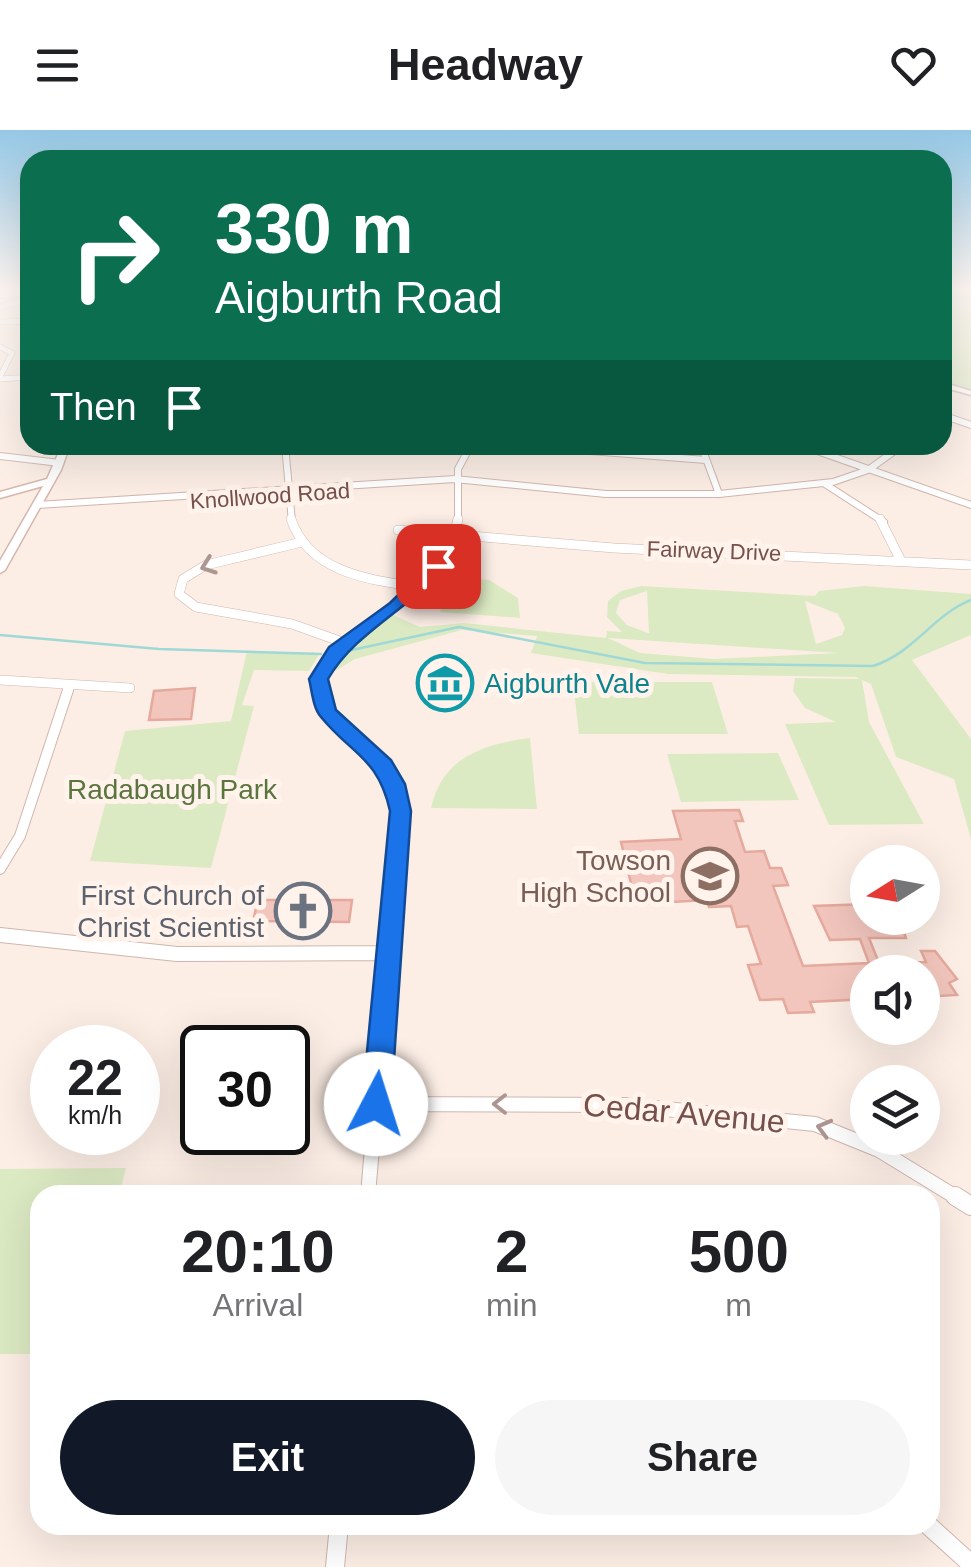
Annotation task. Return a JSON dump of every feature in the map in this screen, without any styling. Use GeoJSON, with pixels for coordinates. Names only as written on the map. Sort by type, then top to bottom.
{"type":"FeatureCollection","features":[{"type":"Feature","properties":{"kind":"street"},"geometry":{"type":"LineString","coordinates":[[0,378],[11,354]]}},
{"type":"Feature","properties":{"kind":"street"},"geometry":{"type":"LineString","coordinates":[[952,418],[971,422]]}},
{"type":"Feature","properties":{"kind":"street"},"geometry":{"type":"LineString","coordinates":[[952,423],[960,421]]}},
{"type":"Feature","properties":{"kind":"street"},"geometry":{"type":"LineString","coordinates":[[0,570],[63,455]]}},
{"type":"Feature","properties":{"kind":"street"},"geometry":{"type":"LineString","coordinates":[[287,455],[292,526],[302,542],[322,559],[348,572],[419,586]]}},
{"type":"Feature","properties":{"kind":"street"},"geometry":{"type":"LineString","coordinates":[[369,1185],[401,832],[397,792],[376,754],[327,712],[319,691],[322,668],[344,643],[419,586],[456,536],[460,519],[456,483],[458,463],[464,455]]}},
{"type":"Feature","properties":{"kind":"street"},"geometry":{"type":"LineString","coordinates":[[642,455],[706,460]]}},
{"type":"Feature","properties":{"kind":"street"},"geometry":{"type":"LineString","coordinates":[[704,455],[719,494]]}},
{"type":"Feature","properties":{"kind":"street"},"geometry":{"type":"LineString","coordinates":[[833,455],[971,505]]}},
{"type":"Feature","properties":{"kind":"street","name":"Knollwood Road"},"geometry":{"type":"LineString","coordinates":[[35,509],[289,490],[456,483],[624,495],[719,494],[825,484],[872,467],[889,455]]}},
{"type":"Feature","properties":{"kind":"street"},"geometry":{"type":"LineString","coordinates":[[0,456],[60,463]]}},
{"type":"Feature","properties":{"kind":"street"},"geometry":{"type":"LineString","coordinates":[[0,495],[51,481]]}},
{"type":"Feature","properties":{"kind":"street"},"geometry":{"type":"LineString","coordinates":[[825,484],[886,523],[901,560]]}},
{"type":"Feature","properties":{"kind":"street","name":"Fairway Drive"},"geometry":{"type":"LineString","coordinates":[[398,530],[971,565]]}},
{"type":"Feature","properties":{"kind":"street"},"geometry":{"type":"LineString","coordinates":[[302,542],[206,565],[183,579],[179,594],[196,607],[292,624],[344,643]]}},
{"type":"Feature","properties":{"kind":"street"},"geometry":{"type":"LineString","coordinates":[[0,680],[130,688]]}},
{"type":"Feature","properties":{"kind":"street"},"geometry":{"type":"LineString","coordinates":[[0,869],[24,824],[70,684]]}},
{"type":"Feature","properties":{"kind":"street"},"geometry":{"type":"LineString","coordinates":[[0,935],[177,954],[390,952]]}},
{"type":"Feature","properties":{"kind":"street","name":"Cedar Avenue"},"geometry":{"type":"LineString","coordinates":[[376,1104],[625,1105],[815,1124],[879,1150],[936,1185]]}},
{"type":"Feature","properties":{"kind":"street","name":"Cedar Avenue"},"geometry":{"type":"LineString","coordinates":[[940,1187],[971,1206]]}},
{"type":"Feature","properties":{"kind":"street"},"geometry":{"type":"LineString","coordinates":[[335,1567],[338,1535]]}},
{"type":"Feature","properties":{"kind":"street"},"geometry":{"type":"LineString","coordinates":[[939,1535],[971,1564]]}},
{"type":"Feature","properties":{"kind":"green space"},"geometry":{"type":"Polygon","coordinates":[[[952,354],[971,354],[971,392],[952,386],[952,354]]]}},
{"type":"Feature","properties":{"kind":"green space"},"geometry":{"type":"Polygon","coordinates":[[[450,578],[489,580],[518,598],[520,618],[440,612],[450,578]]]}},
{"type":"Feature","properties":{"kind":"green space"},"geometry":{"type":"Polygon","coordinates":[[[641,586],[815,596],[819,591],[864,586],[971,594],[971,635],[912,660],[971,739],[971,839],[954,779],[896,757],[871,684],[862,680],[869,722],[924,824],[829,825],[785,724],[836,722],[805,708],[793,691],[795,678],[859,679],[856,677],[668,674],[531,653],[537,636],[462,630],[355,659],[332,673],[358,640],[393,615],[420,627],[464,623],[606,638],[607,631],[622,632],[607,617],[608,601],[621,591],[641,586]],[[647,591],[620,600],[616,613],[627,625],[649,633],[647,591]],[[805,601],[816,644],[842,635],[845,628],[838,614],[805,601]],[[608,638],[640,653],[714,659],[838,653],[608,638]]]}},
{"type":"Feature","properties":{"kind":"green space","name":"Radabaugh Park"},"geometry":{"type":"Polygon","coordinates":[[[247,651],[320,653],[309,671],[254,670],[242,705],[254,706],[211,868],[90,861],[125,731],[231,721],[247,651]]]}},
{"type":"Feature","properties":{"kind":"green space"},"geometry":{"type":"Polygon","coordinates":[[[573,682],[712,682],[728,734],[579,734],[573,682]]]}},
{"type":"Feature","properties":{"kind":"green space"},"geometry":{"type":"Polygon","coordinates":[[[530,738],[537,809],[431,808],[444,777],[467,756],[496,744],[530,738]]]}},
{"type":"Feature","properties":{"kind":"green space"},"geometry":{"type":"Polygon","coordinates":[[[778,753],[799,800],[681,802],[667,754],[778,753]]]}},
{"type":"Feature","properties":{"kind":"green space"},"geometry":{"type":"Polygon","coordinates":[[[126,1168],[122,1185],[30,1185],[30,1354],[0,1354],[0,1169],[126,1168]]]}},
{"type":"Feature","properties":{"kind":"building","name":"Aigburth Vale"},"geometry":{"type":"Polygon","coordinates":[[[423,670],[460,674],[458,679],[464,680],[452,697],[440,695],[442,691],[434,690],[437,684],[418,681],[423,670]]]}},
{"type":"Feature","properties":{"kind":"building"},"geometry":{"type":"Polygon","coordinates":[[[195,688],[191,719],[149,720],[154,691],[195,688]]]}},
{"type":"Feature","properties":{"kind":"building","name":"Towson High School"},"geometry":{"type":"Polygon","coordinates":[[[739,810],[743,821],[735,821],[745,852],[764,851],[770,868],[781,868],[788,885],[773,886],[803,966],[850,964],[850,1000],[810,1002],[814,1012],[788,1013],[783,999],[760,1000],[748,965],[761,964],[748,926],[737,927],[731,906],[709,907],[707,900],[636,904],[621,842],[681,839],[673,811],[739,810]]]}},
{"type":"Feature","properties":{"kind":"building","name":"First Church of Christ Scientist"},"geometry":{"type":"Polygon","coordinates":[[[258,900],[352,900],[349,922],[253,921],[258,900]]]}},
{"type":"Feature","properties":{"kind":"building","name":"Towson High School"},"geometry":{"type":"Polygon","coordinates":[[[850,905],[850,935],[906,938],[869,938],[876,955],[866,955],[860,939],[830,940],[814,906],[850,905]]]}},
{"type":"Feature","properties":{"kind":"building","name":"Towson High School"},"geometry":{"type":"Polygon","coordinates":[[[940,957],[957,979],[949,983],[957,995],[940,996],[940,957]]]}},
{"type":"Feature","properties":{"kind":"waterway"},"geometry":{"type":"LineString","coordinates":[[347,651],[459,627],[645,663],[873,666],[900,652],[945,615],[971,600]]}},
{"type":"Feature","properties":{"kind":"waterway"},"geometry":{"type":"LineString","coordinates":[[0,635],[159,649],[321,654]]}},
{"type":"Feature","properties":{"kind":"place","name":"Aigburth Vale"},"geometry":{"type":"Point","coordinates":[445,683]}},
{"type":"Feature","properties":{"kind":"place","name":"Towson High School"},"geometry":{"type":"Point","coordinates":[710,876]}},
{"type":"Feature","properties":{"kind":"place","name":"First Church of Christ Scientist"},"geometry":{"type":"Point","coordinates":[303,911]}},
{"type":"Feature","properties":{"kind":"route"},"geometry":{"type":"LineString","coordinates":[[376,1104],[400,811],[387,768],[327,712],[320,697],[319,679],[322,668],[344,643],[396,607],[438,566]]}}]}
